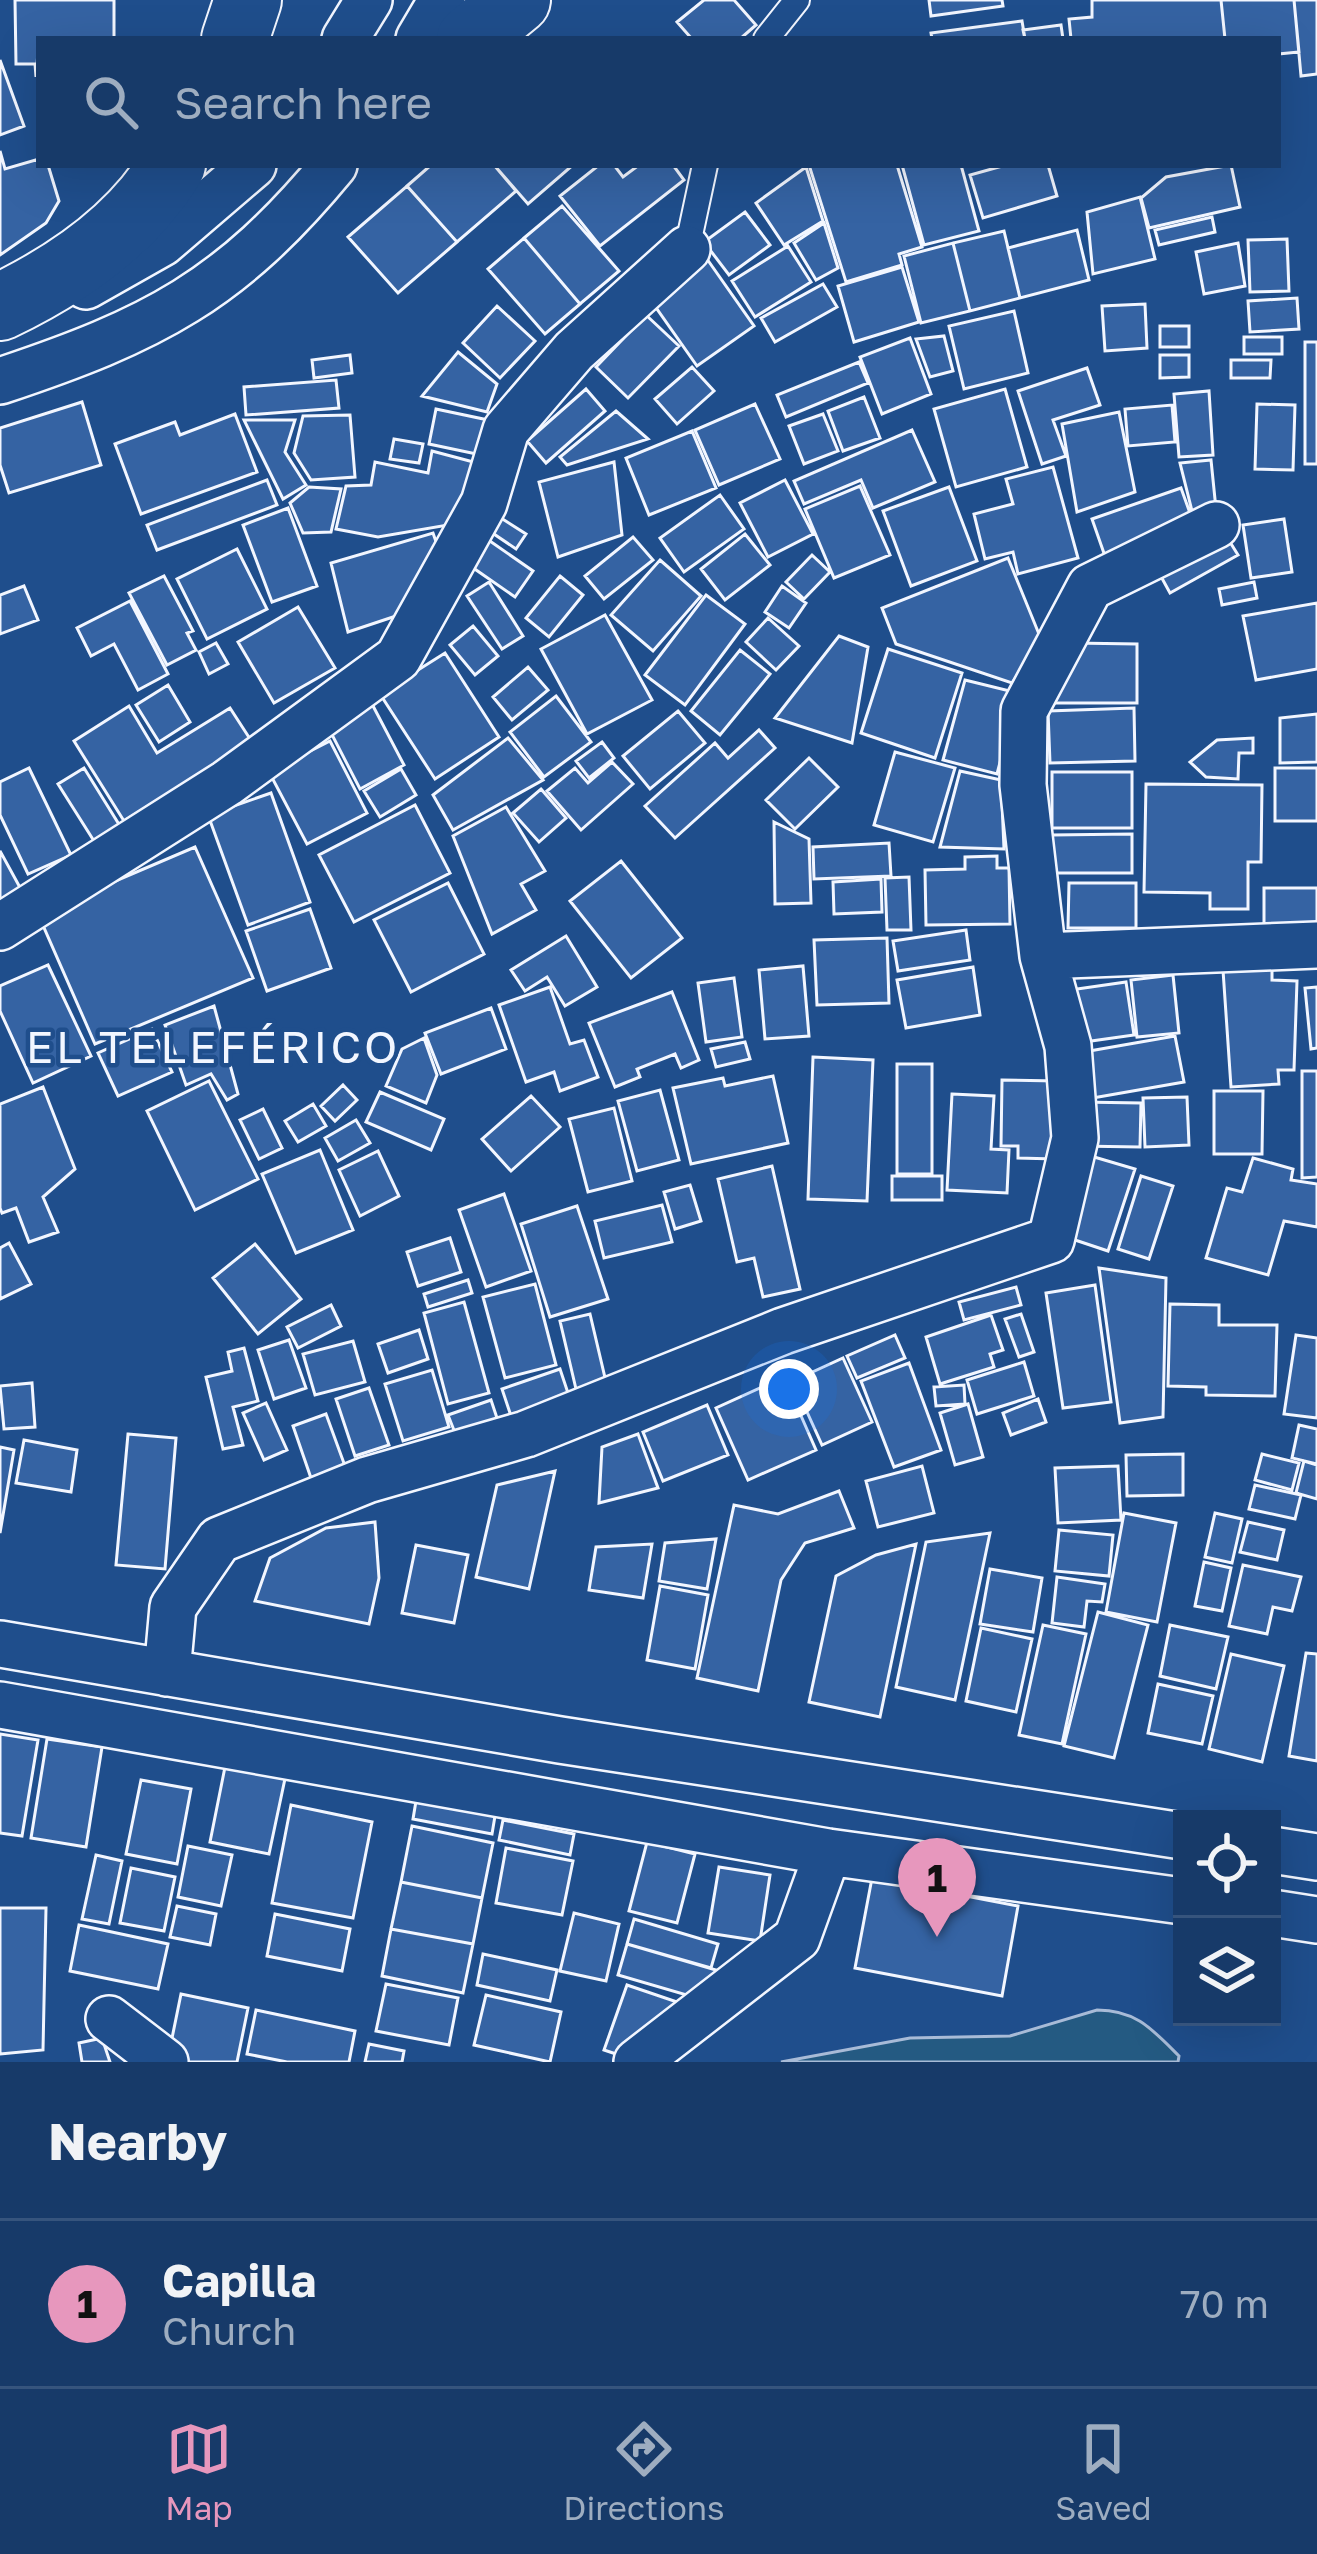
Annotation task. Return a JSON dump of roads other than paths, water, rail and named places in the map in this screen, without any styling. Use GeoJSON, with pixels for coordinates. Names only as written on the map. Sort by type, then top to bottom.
{"type":"FeatureCollection","features":[{"type":"Feature","properties":{"kind":"main road"},"geometry":{"type":"LineString","coordinates":[[237,36],[248,0]]}},
{"type":"Feature","properties":{"kind":"main road"},"geometry":{"type":"LineString","coordinates":[[474,36],[517,0]]}},
{"type":"Feature","properties":{"kind":"main road"},"geometry":{"type":"LineString","coordinates":[[0,307],[61,278],[154,195],[170,168]]}},
{"type":"Feature","properties":{"kind":"street"},"geometry":{"type":"LineString","coordinates":[[347,36],[369,0]]}},
{"type":"Feature","properties":{"kind":"street"},"geometry":{"type":"LineString","coordinates":[[421,36],[442,0]]}},
{"type":"Feature","properties":{"kind":"street"},"geometry":{"type":"LineString","coordinates":[[0,318],[71,295],[162,243],[250,168]]}},
{"type":"Feature","properties":{"kind":"street"},"geometry":{"type":"LineString","coordinates":[[0,381],[104,346],[206,293],[290,218],[332,168]]}},
{"type":"Feature","properties":{"kind":"street"},"geometry":{"type":"LineString","coordinates":[[0,927],[227,783],[398,658],[484,503],[506,430],[574,351],[687,249]]}},
{"type":"Feature","properties":{"kind":"street"},"geometry":{"type":"LineString","coordinates":[[167,1673],[173,1607],[218,1540],[367,1480],[526,1435],[783,1331],[1051,1240],[1075,1138],[1068,1046],[1043,956],[1024,785],[1024,711],[1090,587],[1216,525]]}},
{"type":"Feature","properties":{"kind":"street"},"geometry":{"type":"LineString","coordinates":[[1043,956],[1317,945]]}},
{"type":"Feature","properties":{"kind":"street"},"geometry":{"type":"LineString","coordinates":[[0,1645],[1173,1835]]}},
{"type":"Feature","properties":{"kind":"street"},"geometry":{"type":"LineString","coordinates":[[0,1705],[828,1852],[1173,1900]]}},
{"type":"Feature","properties":{"kind":"street"},"geometry":{"type":"LineString","coordinates":[[1281,1851],[1317,1857]]}},
{"type":"Feature","properties":{"kind":"street"},"geometry":{"type":"LineString","coordinates":[[637,2062],[797,1938],[828,1852]]}},
{"type":"Feature","properties":{"kind":"street"},"geometry":{"type":"LineString","coordinates":[[1281,1914],[1317,1920]]}},
{"type":"Feature","properties":{"kind":"street"},"geometry":{"type":"LineString","coordinates":[[109,2019],[165,2062]]}},
{"type":"Feature","properties":{"kind":"lane"},"geometry":{"type":"LineString","coordinates":[[768,36],[797,0]]}},
{"type":"Feature","properties":{"kind":"lane"},"geometry":{"type":"LineString","coordinates":[[687,249],[704,168]]}},
{"type":"Feature","properties":{"kind":"place","name":"Capilla"},"geometry":{"type":"Point","coordinates":[937,1937]}},
{"type":"Feature","properties":{"kind":"district","name":"EL TELEFÉRICO"},"geometry":{"type":"Point","coordinates":[213,1047]}}]}
